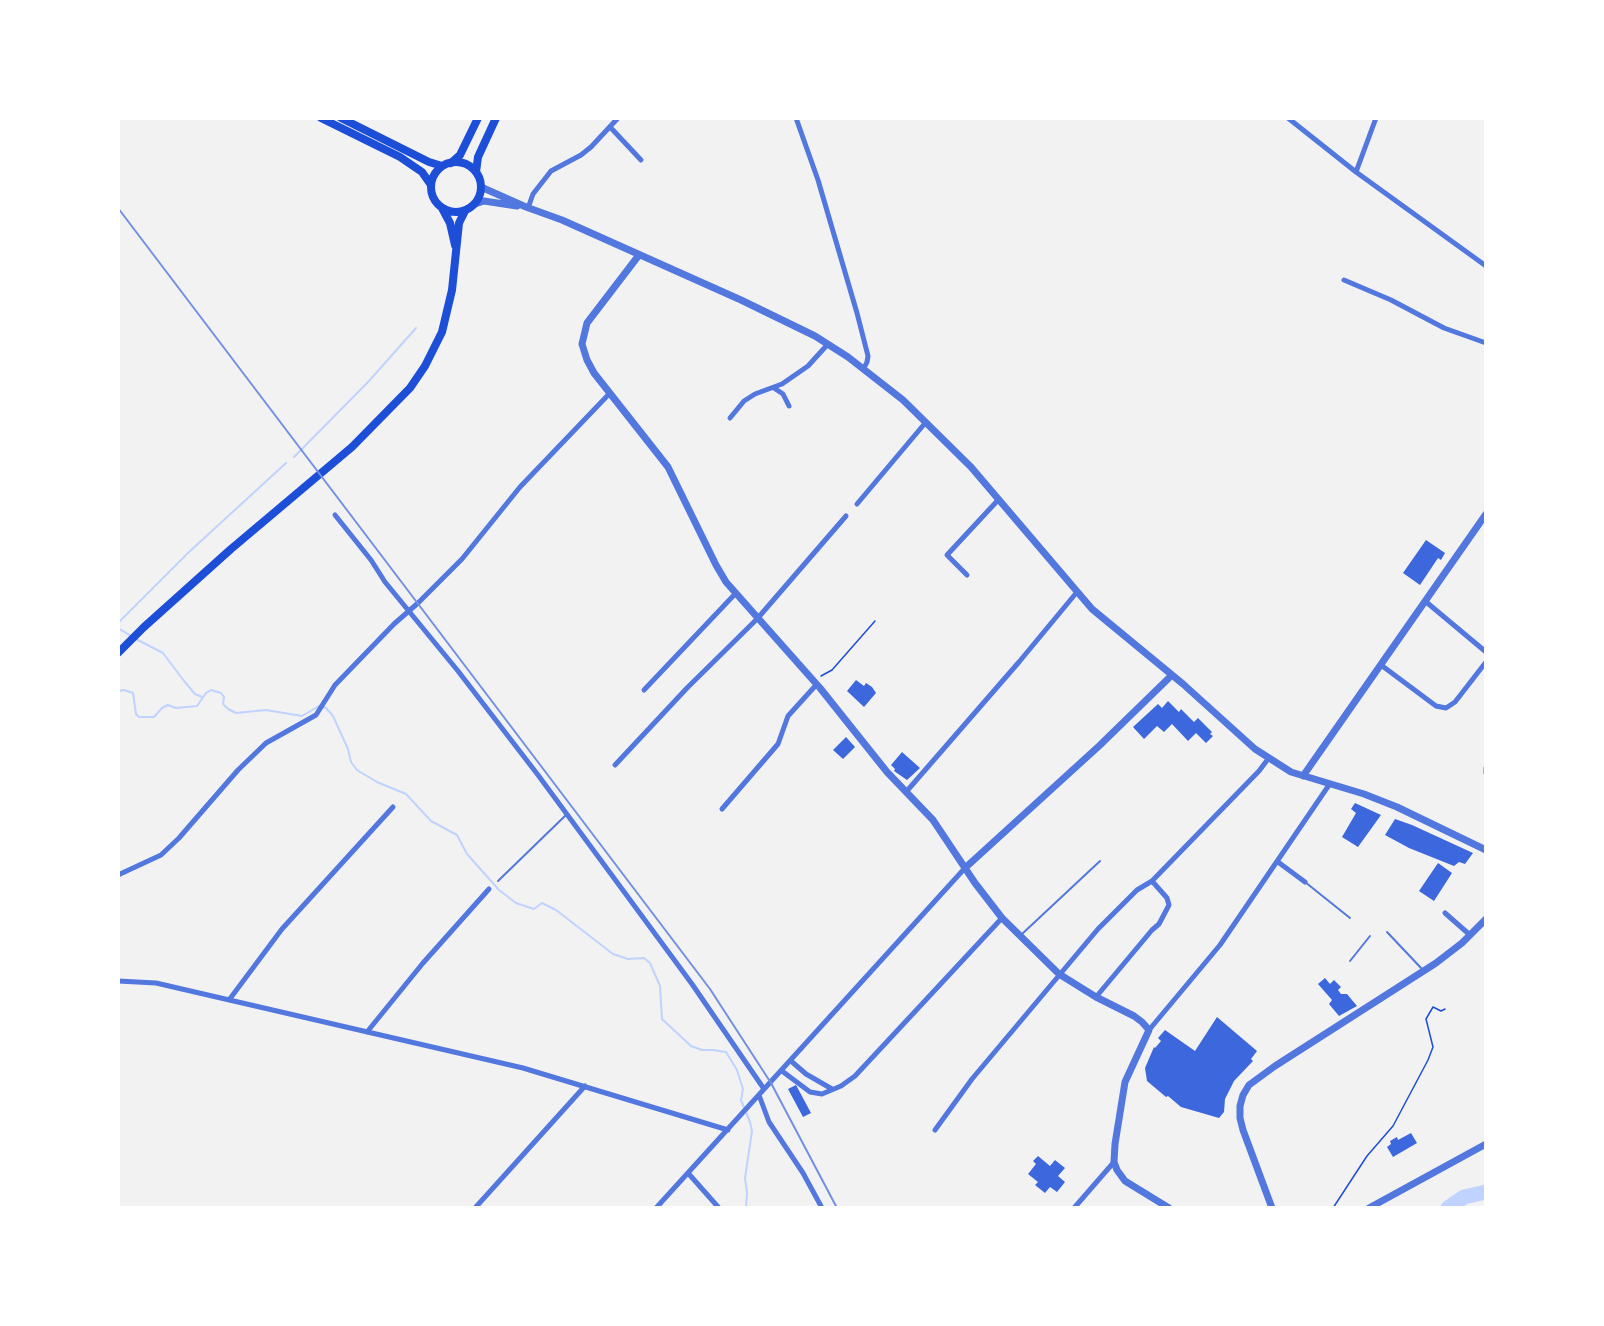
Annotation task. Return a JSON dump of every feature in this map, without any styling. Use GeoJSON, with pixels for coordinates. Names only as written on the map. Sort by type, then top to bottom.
{"type":"FeatureCollection","features":[{"type":"Feature","properties":{"kind":"main road"},"geometry":{"type":"LineString","coordinates":[[321,118],[400,157],[422,172],[431,185]]}},
{"type":"Feature","properties":{"kind":"main road"},"geometry":{"type":"LineString","coordinates":[[341,118],[429,162],[446,165],[465,164],[476,172]]}},
{"type":"Feature","properties":{"kind":"main road"},"geometry":{"type":"LineString","coordinates":[[456,249],[450,223],[433,198],[431,185],[433,177],[460,154],[478,118]]}},
{"type":"Feature","properties":{"kind":"main road"},"geometry":{"type":"LineString","coordinates":[[122,650],[144,627],[231,549],[371,429],[410,388],[425,366],[442,332],[452,290],[459,223],[465,211],[475,204],[481,188],[476,172],[480,151],[496,118]]}},
{"type":"Feature","properties":{"kind":"main road"},"geometry":{"type":"LineString","coordinates":[[441,207],[452,212],[465,211]]}},
{"type":"Feature","properties":{"kind":"street"},"geometry":{"type":"LineString","coordinates":[[527,208],[533,194],[551,171],[581,155],[618,118]]}},
{"type":"Feature","properties":{"kind":"street"},"geometry":{"type":"LineString","coordinates":[[796,118],[835,233],[860,322],[868,356],[864,368]]}},
{"type":"Feature","properties":{"kind":"street"},"geometry":{"type":"LineString","coordinates":[[1288,118],[1356,172],[1485,266]]}},
{"type":"Feature","properties":{"kind":"street"},"geometry":{"type":"LineString","coordinates":[[1356,172],[1376,118]]}},
{"type":"Feature","properties":{"kind":"street"},"geometry":{"type":"LineString","coordinates":[[610,128],[641,160]]}},
{"type":"Feature","properties":{"kind":"street"},"geometry":{"type":"LineString","coordinates":[[481,188],[562,220],[784,320],[828,344],[864,368],[926,422],[971,467],[1077,592],[1106,621],[1173,675],[1268,759],[1303,776],[1364,794],[1397,807],[1485,850]]}},
{"type":"Feature","properties":{"kind":"street"},"geometry":{"type":"LineString","coordinates":[[475,204],[490,202],[527,208]]}},
{"type":"Feature","properties":{"kind":"street"},"geometry":{"type":"LineString","coordinates":[[639,255],[589,320],[582,344],[587,360],[610,393],[668,467],[716,565],[735,594],[818,682],[906,792],[933,820],[1002,918],[1059,974],[1096,997],[1134,1016],[1149,1030]]}},
{"type":"Feature","properties":{"kind":"street"},"geometry":{"type":"LineString","coordinates":[[1344,280],[1444,328],[1485,343]]}},
{"type":"Feature","properties":{"kind":"street"},"geometry":{"type":"LineString","coordinates":[[730,418],[749,398],[782,384],[808,366],[828,344]]}},
{"type":"Feature","properties":{"kind":"street"},"geometry":{"type":"LineString","coordinates":[[774,388],[783,394],[789,406]]}},
{"type":"Feature","properties":{"kind":"street"},"geometry":{"type":"LineString","coordinates":[[118,875],[161,855],[179,838],[238,770],[266,743],[283,732],[310,720],[320,712],[342,678],[462,559],[520,487],[610,393]]}},
{"type":"Feature","properties":{"kind":"street"},"geometry":{"type":"LineString","coordinates":[[857,504],[926,422]]}},
{"type":"Feature","properties":{"kind":"street"},"geometry":{"type":"LineString","coordinates":[[968,575],[947,555],[999,498]]}},
{"type":"Feature","properties":{"kind":"street"},"geometry":{"type":"LineString","coordinates":[[1303,776],[1485,514]]}},
{"type":"Feature","properties":{"kind":"street"},"geometry":{"type":"LineString","coordinates":[[335,515],[567,814],[692,984],[764,1089]]}},
{"type":"Feature","properties":{"kind":"street"},"geometry":{"type":"LineString","coordinates":[[615,765],[687,688],[757,619],[846,516]]}},
{"type":"Feature","properties":{"kind":"street"},"geometry":{"type":"LineString","coordinates":[[906,792],[1077,592]]}},
{"type":"Feature","properties":{"kind":"street"},"geometry":{"type":"LineString","coordinates":[[644,690],[735,594]]}},
{"type":"Feature","properties":{"kind":"street"},"geometry":{"type":"LineString","coordinates":[[1425,601],[1485,652]]}},
{"type":"Feature","properties":{"kind":"street"},"geometry":{"type":"LineString","coordinates":[[1381,665],[1436,706],[1446,708],[1455,702],[1485,662]]}},
{"type":"Feature","properties":{"kind":"street"},"geometry":{"type":"LineString","coordinates":[[656,1208],[965,868],[1173,675]]}},
{"type":"Feature","properties":{"kind":"street"},"geometry":{"type":"LineString","coordinates":[[722,809],[778,744],[788,716],[818,682]]}},
{"type":"Feature","properties":{"kind":"street"},"geometry":{"type":"LineString","coordinates":[[936,1130],[972,1078],[1059,974],[1122,904],[1152,880],[1259,771],[1268,759]]}},
{"type":"Feature","properties":{"kind":"street"},"geometry":{"type":"LineString","coordinates":[[1169,1208],[1125,1180],[1114,1162],[1121,1098],[1130,1070],[1149,1030],[1220,945],[1329,785]]}},
{"type":"Feature","properties":{"kind":"street"},"geometry":{"type":"LineString","coordinates":[[229,1000],[282,929],[393,807]]}},
{"type":"Feature","properties":{"kind":"street"},"geometry":{"type":"LineString","coordinates":[[1278,862],[1305,882]]}},
{"type":"Feature","properties":{"kind":"street"},"geometry":{"type":"LineString","coordinates":[[1096,997],[1159,924],[1169,905],[1167,898],[1152,880]]}},
{"type":"Feature","properties":{"kind":"street"},"geometry":{"type":"LineString","coordinates":[[368,1032],[400,990],[489,889]]}},
{"type":"Feature","properties":{"kind":"street"},"geometry":{"type":"LineString","coordinates":[[1444,914],[1470,935]]}},
{"type":"Feature","properties":{"kind":"street"},"geometry":{"type":"LineString","coordinates":[[782,1071],[810,1092],[822,1094],[841,1086],[855,1076],[1002,918]]}},
{"type":"Feature","properties":{"kind":"street"},"geometry":{"type":"LineString","coordinates":[[1272,1208],[1243,1130],[1240,1106],[1243,1095],[1257,1079],[1458,947],[1485,919]]}},
{"type":"Feature","properties":{"kind":"street"},"geometry":{"type":"LineString","coordinates":[[118,981],[156,983],[523,1068],[728,1130]]}},
{"type":"Feature","properties":{"kind":"street"},"geometry":{"type":"LineString","coordinates":[[791,1061],[806,1074],[832,1089]]}},
{"type":"Feature","properties":{"kind":"street"},"geometry":{"type":"LineString","coordinates":[[475,1208],[585,1086]]}},
{"type":"Feature","properties":{"kind":"street"},"geometry":{"type":"LineString","coordinates":[[759,1095],[769,1122],[803,1173],[822,1208]]}},
{"type":"Feature","properties":{"kind":"street"},"geometry":{"type":"LineString","coordinates":[[1369,1208],[1485,1143]]}},
{"type":"Feature","properties":{"kind":"street"},"geometry":{"type":"LineString","coordinates":[[1074,1208],[1114,1162]]}},
{"type":"Feature","properties":{"kind":"street"},"geometry":{"type":"LineString","coordinates":[[688,1173],[719,1208]]}},
{"type":"Feature","properties":{"kind":"lane"},"geometry":{"type":"LineString","coordinates":[[498,881],[567,814]]}},
{"type":"Feature","properties":{"kind":"lane"},"geometry":{"type":"LineString","coordinates":[[1020,936],[1100,861]]}},
{"type":"Feature","properties":{"kind":"lane"},"geometry":{"type":"LineString","coordinates":[[1305,882],[1350,918]]}},
{"type":"Feature","properties":{"kind":"lane"},"geometry":{"type":"LineString","coordinates":[[1387,932],[1424,971]]}},
{"type":"Feature","properties":{"kind":"lane"},"geometry":{"type":"LineString","coordinates":[[1350,961],[1370,936]]}},
{"type":"Feature","properties":{"kind":"path"},"geometry":{"type":"LineString","coordinates":[[818,682],[822,675],[832,670],[874,621]]}},
{"type":"Feature","properties":{"kind":"path"},"geometry":{"type":"LineString","coordinates":[[1333,1208],[1367,1156],[1393,1126],[1433,1047],[1426,1019],[1433,1007],[1441,1011],[1445,1009]]}},
{"type":"Feature","properties":{"kind":"building"},"geometry":{"type":"Polygon","coordinates":[[[1426,540],[1445,553],[1441,560],[1438,558],[1420,585],[1403,573],[1426,540]]]}},
{"type":"Feature","properties":{"kind":"building"},"geometry":{"type":"Polygon","coordinates":[[[856,680],[864,686],[866,683],[876,693],[864,707],[847,691],[856,680]]]}},
{"type":"Feature","properties":{"kind":"building"},"geometry":{"type":"Polygon","coordinates":[[[1168,701],[1179,712],[1181,709],[1194,722],[1198,718],[1213,736],[1206,743],[1196,733],[1188,741],[1172,724],[1164,732],[1157,726],[1144,739],[1133,727],[1158,704],[1162,708],[1168,701]]]}},
{"type":"Feature","properties":{"kind":"building"},"geometry":{"type":"Polygon","coordinates":[[[846,737],[855,747],[843,759],[833,750],[846,737]]]}},
{"type":"Feature","properties":{"kind":"building"},"geometry":{"type":"Polygon","coordinates":[[[902,752],[920,768],[907,780],[894,771],[891,765],[902,752]]]}},
{"type":"Feature","properties":{"kind":"building"},"geometry":{"type":"Polygon","coordinates":[[[1355,803],[1381,815],[1358,847],[1342,837],[1356,813],[1351,809],[1355,803]]]}},
{"type":"Feature","properties":{"kind":"building"},"geometry":{"type":"Polygon","coordinates":[[[1395,819],[1473,853],[1465,864],[1459,862],[1454,866],[1409,848],[1385,835],[1395,819]]]}},
{"type":"Feature","properties":{"kind":"building"},"geometry":{"type":"Polygon","coordinates":[[[1438,863],[1452,873],[1434,901],[1419,891],[1438,863]]]}},
{"type":"Feature","properties":{"kind":"building"},"geometry":{"type":"Polygon","coordinates":[[[1325,978],[1330,984],[1334,980],[1341,987],[1338,990],[1341,994],[1347,994],[1357,1006],[1339,1016],[1329,1004],[1332,1000],[1318,984],[1325,978]]]}},
{"type":"Feature","properties":{"kind":"building"},"geometry":{"type":"Polygon","coordinates":[[[1217,1017],[1257,1051],[1251,1059],[1253,1061],[1234,1081],[1225,1099],[1224,1112],[1219,1118],[1181,1107],[1168,1096],[1166,1097],[1147,1081],[1145,1068],[1154,1047],[1161,1041],[1158,1038],[1165,1030],[1195,1051],[1217,1017]]]}},
{"type":"Feature","properties":{"kind":"building"},"geometry":{"type":"Polygon","coordinates":[[[796,1085],[811,1113],[803,1117],[788,1089],[796,1085]]]}},
{"type":"Feature","properties":{"kind":"building"},"geometry":{"type":"Polygon","coordinates":[[[1411,1133],[1417,1143],[1393,1157],[1387,1147],[1391,1144],[1390,1141],[1397,1137],[1398,1140],[1411,1133]]]}},
{"type":"Feature","properties":{"kind":"building"},"geometry":{"type":"Polygon","coordinates":[[[1038,1156],[1050,1166],[1055,1160],[1065,1168],[1058,1176],[1065,1182],[1057,1192],[1050,1187],[1045,1193],[1035,1185],[1038,1182],[1028,1174],[1036,1164],[1033,1161],[1038,1156]]]}},
{"type":"Feature","properties":{"kind":"waterway"},"geometry":{"type":"LineString","coordinates":[[294,457],[369,381],[416,328]]}},
{"type":"Feature","properties":{"kind":"waterway"},"geometry":{"type":"LineString","coordinates":[[118,623],[189,552],[286,463]]}},
{"type":"Feature","properties":{"kind":"waterway"},"geometry":{"type":"LineString","coordinates":[[118,628],[131,636]]}},
{"type":"Feature","properties":{"kind":"waterway"},"geometry":{"type":"LineString","coordinates":[[136,639],[163,653],[195,694],[202,697]]}},
{"type":"Feature","properties":{"kind":"waterway"},"geometry":{"type":"LineString","coordinates":[[118,691],[133,693],[136,714],[139,717],[154,717],[168,705],[176,708],[197,706],[211,690],[221,693],[224,697],[223,704],[236,713],[266,710],[302,716],[319,706],[326,708],[333,716],[348,749],[351,762],[357,770],[377,782],[406,794],[431,821],[457,835],[467,854],[499,890],[516,903],[534,909],[542,903],[556,910],[613,954],[628,959],[644,958],[650,963],[660,986],[662,1019],[691,1046],[702,1050],[726,1052],[737,1070],[743,1089],[741,1100],[752,1131],[745,1178],[746,1208]]}},
{"type":"Feature","properties":{"kind":"waterway"},"geometry":{"type":"LineString","coordinates":[[1448,1208],[1464,1197],[1486,1192]]}},
{"type":"Feature","properties":{"kind":"railway"},"geometry":{"type":"LineString","coordinates":[[118,208],[710,989],[771,1083],[837,1208]]}}]}
